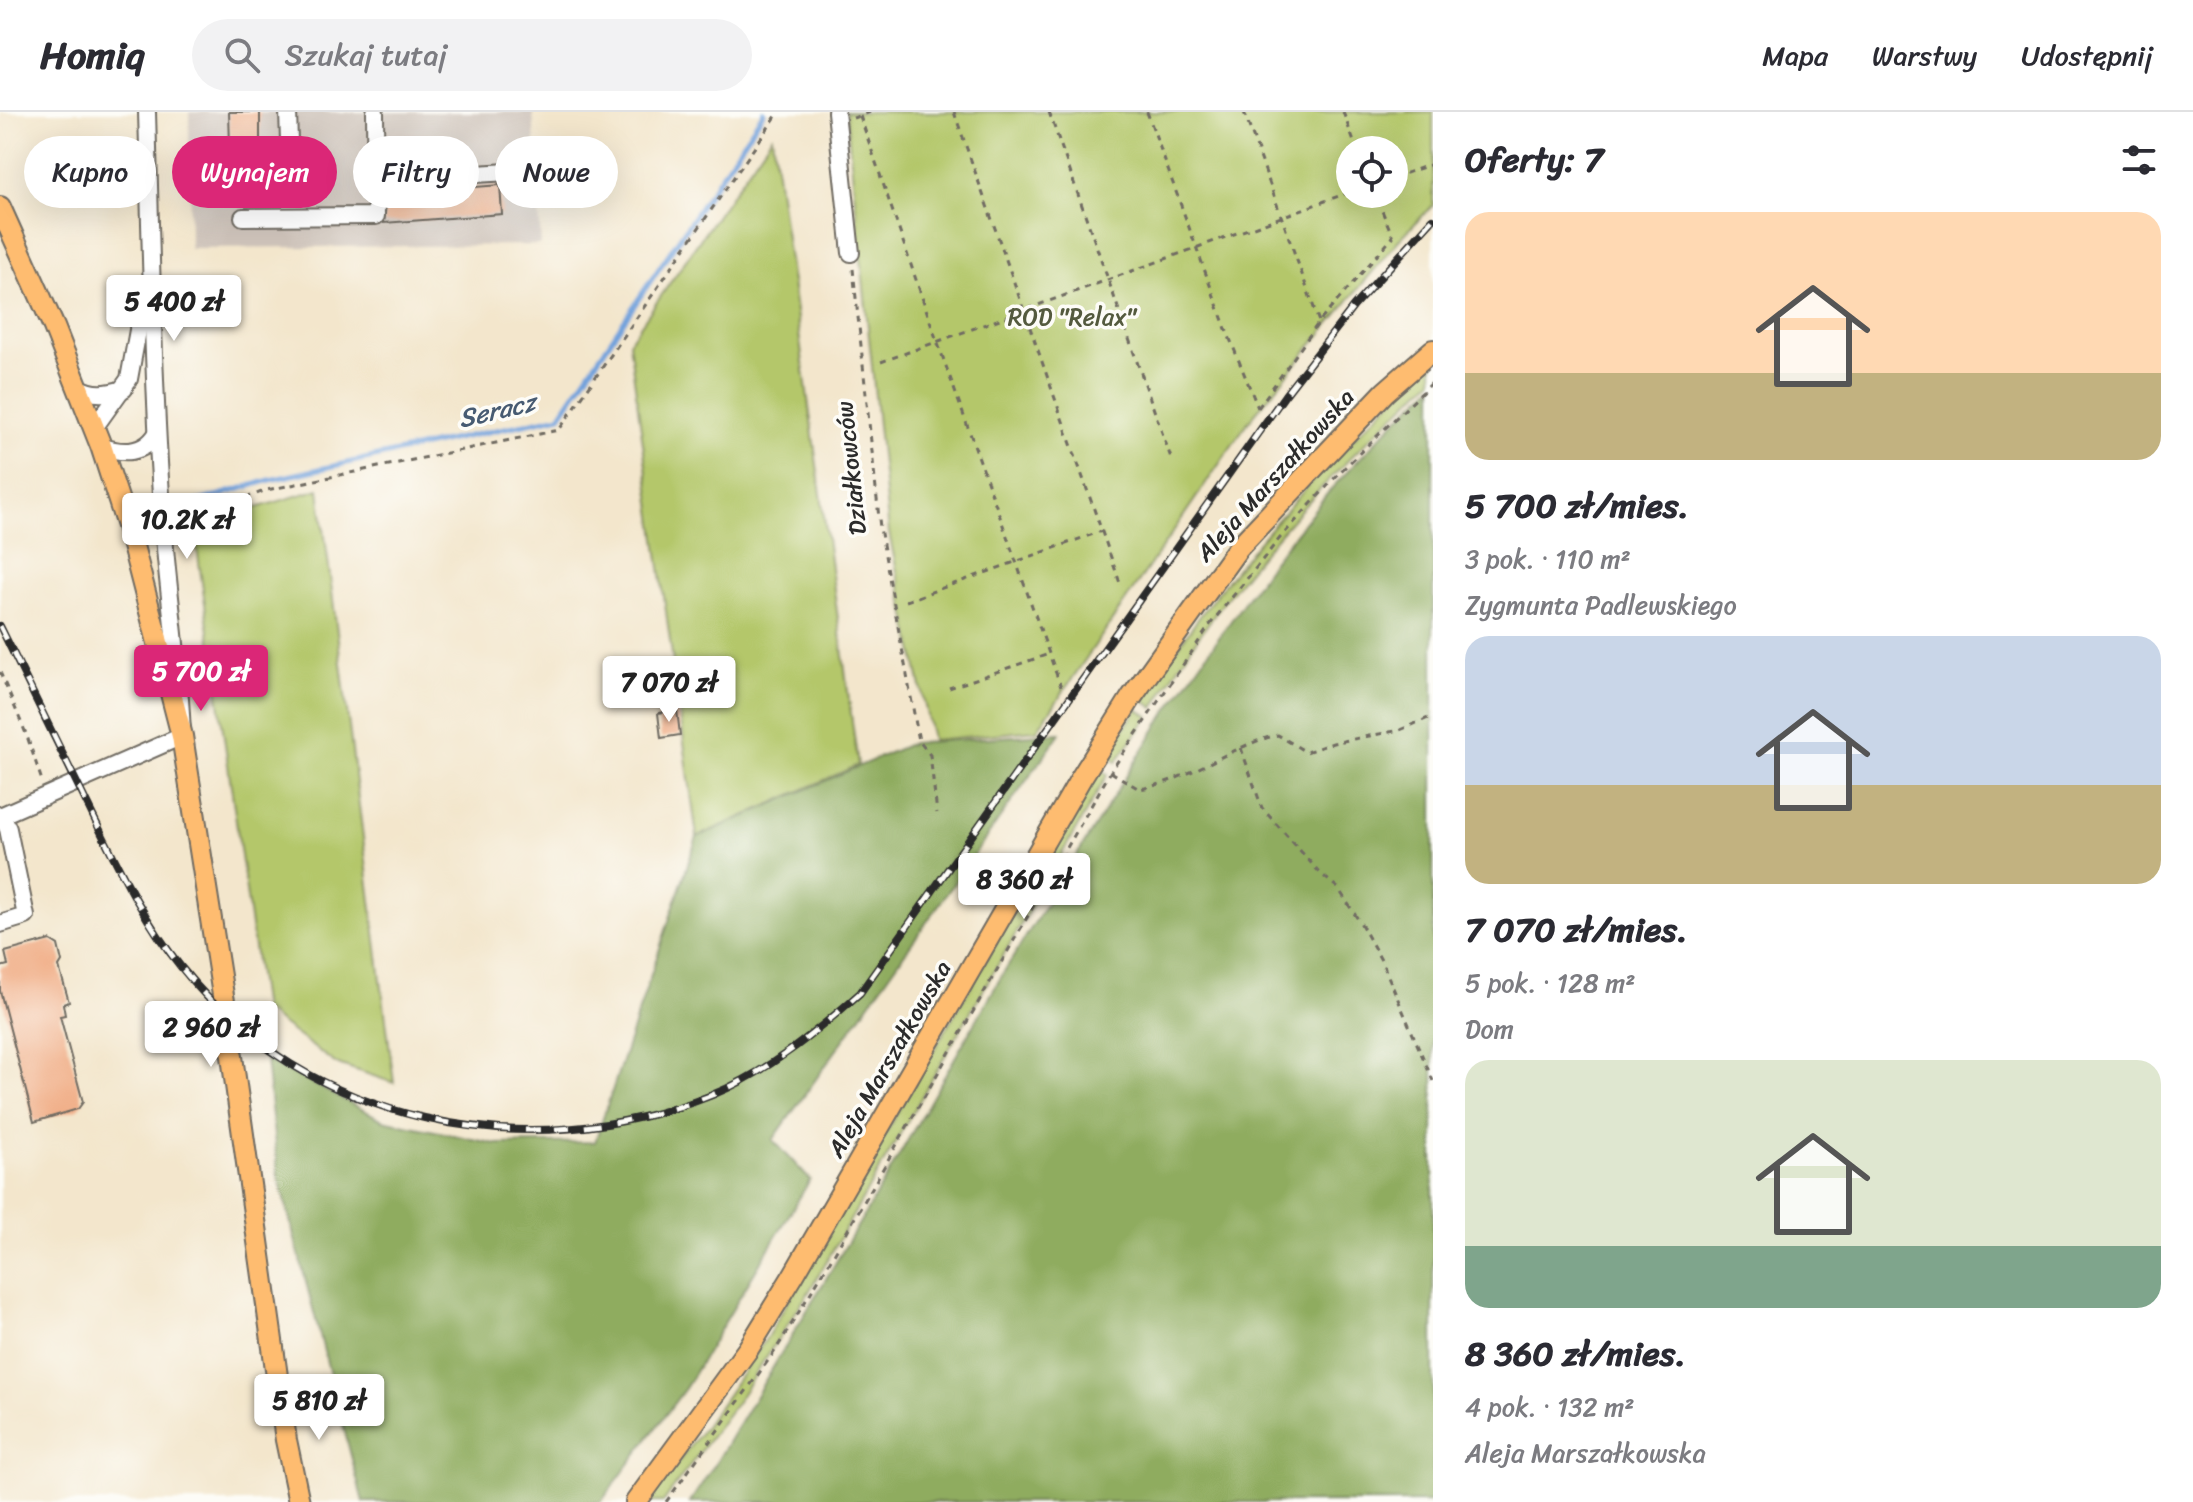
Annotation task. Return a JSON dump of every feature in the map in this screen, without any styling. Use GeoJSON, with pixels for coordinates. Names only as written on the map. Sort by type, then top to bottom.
{"type":"FeatureCollection","features":[{"type":"Feature","properties":{"kind":"main road"},"geometry":{"type":"LineString","coordinates":[[0,207],[29,266],[98,437],[131,538],[182,736],[226,1014],[286,1440],[299,1502]]}},
{"type":"Feature","properties":{"kind":"main road","name":"Aleja Marszałkowska"},"geometry":{"type":"LineString","coordinates":[[636,1502],[732,1371],[793,1276],[1131,698],[1238,548],[1385,392],[1433,350]]}},
{"type":"Feature","properties":{"kind":"main road"},"geometry":{"type":"LineString","coordinates":[[281,1397],[296,1439],[312,1502]]}},
{"type":"Feature","properties":{"kind":"street"},"geometry":{"type":"LineString","coordinates":[[0,924],[26,916],[8,829],[1,816],[182,736],[181,692],[163,528],[157,433],[147,112]]}},
{"type":"Feature","properties":{"kind":"street"},"geometry":{"type":"LineString","coordinates":[[288,112],[289,136]]}},
{"type":"Feature","properties":{"kind":"street"},"geometry":{"type":"LineString","coordinates":[[375,112],[375,136]]}},
{"type":"Feature","properties":{"kind":"street"},"geometry":{"type":"LineString","coordinates":[[837,116],[851,253]]}},
{"type":"Feature","properties":{"kind":"street"},"geometry":{"type":"LineString","coordinates":[[243,217],[376,216],[376,208]]}},
{"type":"Feature","properties":{"kind":"street"},"geometry":{"type":"LineString","coordinates":[[151,255],[132,368],[124,389],[103,413],[98,437],[117,452],[138,450],[152,441],[157,433]]}},
{"type":"Feature","properties":{"kind":"street"},"geometry":{"type":"LineString","coordinates":[[78,387],[92,394],[124,389]]}},
{"type":"Feature","properties":{"kind":"path"},"geometry":{"type":"LineString","coordinates":[[163,528],[267,490],[559,430],[779,112]]}},
{"type":"Feature","properties":{"kind":"path"},"geometry":{"type":"LineString","coordinates":[[837,116],[860,116],[871,112]]}},
{"type":"Feature","properties":{"kind":"path"},"geometry":{"type":"LineString","coordinates":[[954,112],[1120,583]]}},
{"type":"Feature","properties":{"kind":"path"},"geometry":{"type":"LineString","coordinates":[[1049,112],[1171,458]]}},
{"type":"Feature","properties":{"kind":"path"},"geometry":{"type":"LineString","coordinates":[[1147,112],[1258,408],[1319,322],[1393,237],[1381,208]]}},
{"type":"Feature","properties":{"kind":"path"},"geometry":{"type":"LineString","coordinates":[[1244,112],[1319,322]]}},
{"type":"Feature","properties":{"kind":"path"},"geometry":{"type":"LineString","coordinates":[[1343,112],[1352,136]]}},
{"type":"Feature","properties":{"kind":"path"},"geometry":{"type":"LineString","coordinates":[[860,116],[1061,687]]}},
{"type":"Feature","properties":{"kind":"path"},"geometry":{"type":"LineString","coordinates":[[1408,172],[1433,164]]}},
{"type":"Feature","properties":{"kind":"path"},"geometry":{"type":"LineString","coordinates":[[881,362],[1336,197]]}},
{"type":"Feature","properties":{"kind":"path","name":"Działkowców"},"geometry":{"type":"LineString","coordinates":[[851,253],[880,528],[919,741],[930,755],[937,813]]}},
{"type":"Feature","properties":{"kind":"path"},"geometry":{"type":"LineString","coordinates":[[666,1502],[775,1351],[830,1261],[1111,771],[1212,622],[1280,538],[1341,471],[1433,382]]}},
{"type":"Feature","properties":{"kind":"path"},"geometry":{"type":"LineString","coordinates":[[906,601],[1102,531]]}},
{"type":"Feature","properties":{"kind":"path"},"geometry":{"type":"LineString","coordinates":[[949,688],[1049,654]]}},
{"type":"Feature","properties":{"kind":"path"},"geometry":{"type":"LineString","coordinates":[[0,672],[27,736],[47,796]]}},
{"type":"Feature","properties":{"kind":"path"},"geometry":{"type":"LineString","coordinates":[[1092,761],[1139,789],[1164,785],[1256,740],[1278,735],[1306,752],[1333,743],[1400,730],[1433,716]]}},
{"type":"Feature","properties":{"kind":"path"},"geometry":{"type":"LineString","coordinates":[[1241,748],[1262,808],[1312,865],[1338,888],[1361,924],[1382,962],[1433,1081]]}},
{"type":"Feature","properties":{"kind":"shaded area"},"geometry":{"type":"Polygon","coordinates":[[[189,112],[533,112],[534,136],[495,136],[495,208],[539,208],[541,245],[190,248],[190,208],[337,208],[337,136],[189,136],[189,112]]]}},
{"type":"Feature","properties":{"kind":"green space","name":"ROD \"Relax\""},"geometry":{"type":"Polygon","coordinates":[[[846,112],[1433,112],[1433,205],[1398,241],[1248,422],[1037,730],[932,740],[889,533],[846,112]]]}},
{"type":"Feature","properties":{"kind":"green space"},"geometry":{"type":"Polygon","coordinates":[[[772,136],[858,765],[697,837],[629,342],[772,136]]]}},
{"type":"Feature","properties":{"kind":"green space"},"geometry":{"type":"Polygon","coordinates":[[[1433,362],[1433,379],[1317,492],[1245,574],[1212,617],[1154,708],[1143,700],[1206,608],[1276,521],[1352,440],[1433,362]]]}},
{"type":"Feature","properties":{"kind":"green space"},"geometry":{"type":"Polygon","coordinates":[[[1433,386],[1433,1502],[690,1502],[885,1180],[1005,970],[1164,716],[1270,565],[1331,489],[1433,386]]]}},
{"type":"Feature","properties":{"kind":"green space"},"geometry":{"type":"Polygon","coordinates":[[[319,489],[394,1083],[335,1063],[263,1010],[194,527],[319,489]]]}},
{"type":"Feature","properties":{"kind":"green space"},"geometry":{"type":"Polygon","coordinates":[[[1137,709],[1149,716],[1116,762],[1112,758],[1111,748],[1137,709]]]}},
{"type":"Feature","properties":{"kind":"green space"},"geometry":{"type":"Polygon","coordinates":[[[1060,733],[773,1140],[810,1180],[686,1387],[601,1502],[363,1502],[278,1174],[266,1060],[383,1120],[496,1144],[595,1142],[697,837],[912,743],[1060,733]]]}},
{"type":"Feature","properties":{"kind":"green space"},"geometry":{"type":"Polygon","coordinates":[[[1095,773],[1108,774],[807,1295],[736,1403],[663,1502],[648,1502],[766,1339],[1095,773]]]}},
{"type":"Feature","properties":{"kind":"building"},"geometry":{"type":"Polygon","coordinates":[[[229,112],[260,112],[260,136],[230,136],[229,112]]]}},
{"type":"Feature","properties":{"kind":"building"},"geometry":{"type":"Polygon","coordinates":[[[495,185],[495,208],[502,208],[502,214],[384,223],[386,208],[479,208],[479,187],[495,185]]]}},
{"type":"Feature","properties":{"kind":"building"},"geometry":{"type":"Polygon","coordinates":[[[677,710],[680,735],[661,738],[658,713],[677,710]]]}},
{"type":"Feature","properties":{"kind":"building"},"geometry":{"type":"Polygon","coordinates":[[[50,940],[58,945],[62,962],[59,967],[69,1002],[63,1004],[65,1015],[60,1016],[83,1102],[78,1109],[34,1122],[0,991],[0,967],[8,965],[5,952],[50,940]]]}},
{"type":"Feature","properties":{"kind":"waterway","name":"Seracz"},"geometry":{"type":"LineString","coordinates":[[180,505],[270,480],[560,416],[764,112]]}},
{"type":"Feature","properties":{"kind":"railway"},"geometry":{"type":"LineString","coordinates":[[0,626],[144,913],[181,967],[232,1021],[291,1064],[355,1096],[424,1118],[496,1129],[569,1128],[641,1117],[733,1086],[808,1037],[860,993],[1285,395],[1354,306],[1433,219]]}}]}
